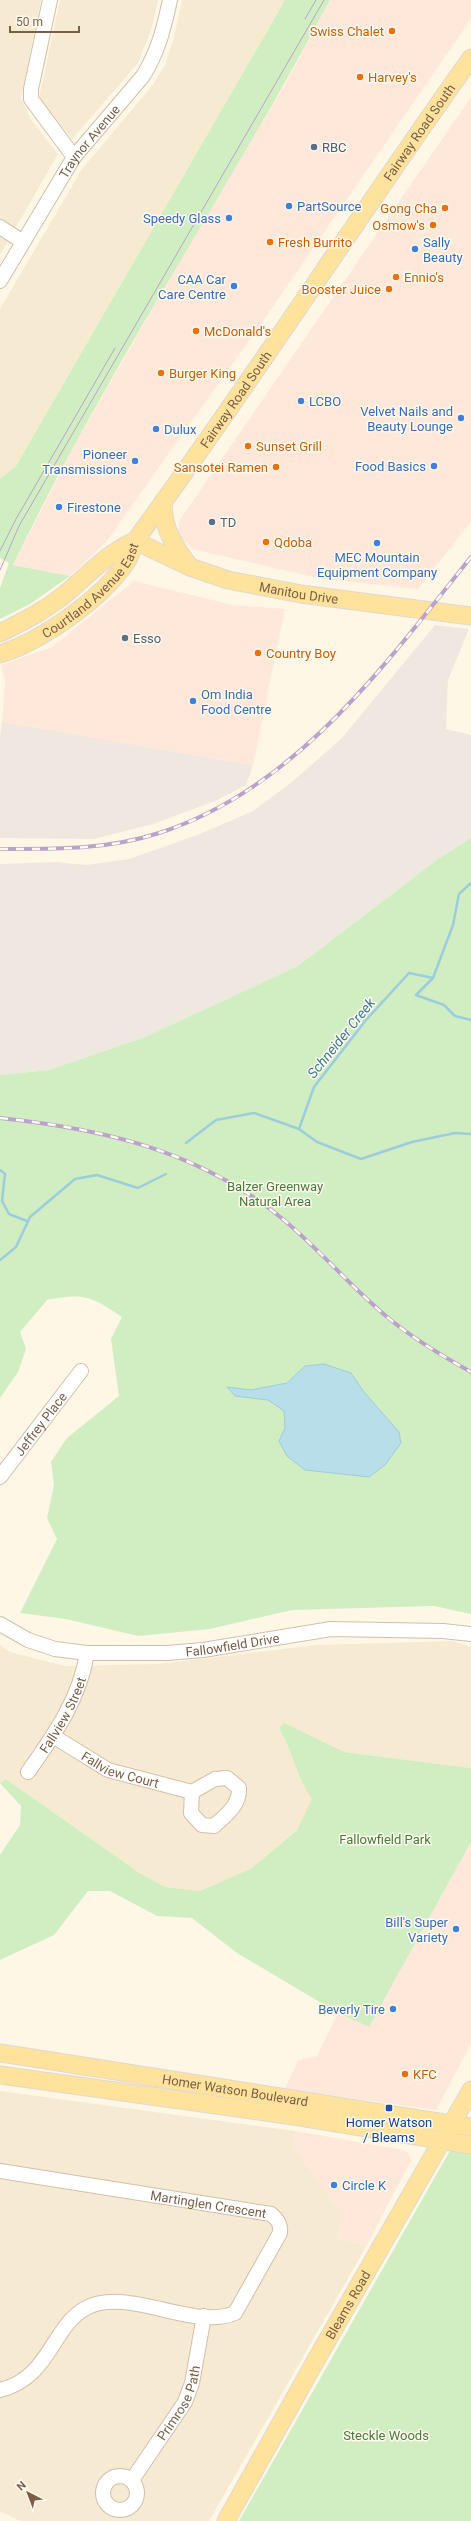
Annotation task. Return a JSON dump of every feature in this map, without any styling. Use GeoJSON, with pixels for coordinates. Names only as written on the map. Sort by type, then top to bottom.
{"type":"FeatureCollection","features":[{"type":"Feature","properties":{"kind":"main road","name":"Fairway Road South"},"geometry":{"type":"LineString","coordinates":[[135,541],[274,345],[404,153],[471,58]]}},
{"type":"Feature","properties":{"kind":"main road"},"geometry":{"type":"LineString","coordinates":[[163,502],[164,523],[170,538],[190,567]]}},
{"type":"Feature","properties":{"kind":"main road","name":"Manitou Drive"},"geometry":{"type":"LineString","coordinates":[[135,541],[190,567],[228,580],[267,588],[471,616]]}},
{"type":"Feature","properties":{"kind":"main road","name":"Courtland Avenue East"},"geometry":{"type":"LineString","coordinates":[[0,633],[31,617],[62,596],[116,549],[135,541]]}},
{"type":"Feature","properties":{"kind":"main road","name":"Courtland Avenue East"},"geometry":{"type":"LineString","coordinates":[[1,653],[18,648],[50,630],[82,608],[128,560],[135,541]]}},
{"type":"Feature","properties":{"kind":"main road","name":"Homer Watson Boulevard"},"geometry":{"type":"LineString","coordinates":[[0,2053],[471,2127]]}},
{"type":"Feature","properties":{"kind":"main road","name":"Homer Watson Boulevard"},"geometry":{"type":"LineString","coordinates":[[0,2074],[471,2145]]}},
{"type":"Feature","properties":{"kind":"main road","name":"Bleams Road"},"geometry":{"type":"LineString","coordinates":[[226,2521],[319,2353],[471,2090]]}},
{"type":"Feature","properties":{"kind":"street"},"geometry":{"type":"LineString","coordinates":[[50,0],[31,89],[31,99],[74,157]]}},
{"type":"Feature","properties":{"kind":"street","name":"Traynor Avenue"},"geometry":{"type":"LineString","coordinates":[[0,281],[74,157],[142,76],[151,63],[162,34],[170,0]]}},
{"type":"Feature","properties":{"kind":"street"},"geometry":{"type":"LineString","coordinates":[[0,227],[22,242]]}},
{"type":"Feature","properties":{"kind":"street","name":"Jeffrey Place"},"geometry":{"type":"LineString","coordinates":[[0,1477],[81,1371]]}},
{"type":"Feature","properties":{"kind":"street","name":"Fallowfield Drive"},"geometry":{"type":"LineString","coordinates":[[0,1624],[28,1640],[55,1649],[88,1653],[167,1653],[203,1650],[331,1629],[443,1630],[471,1634]]}},
{"type":"Feature","properties":{"kind":"street","name":"Fallview Street"},"geometry":{"type":"LineString","coordinates":[[28,1772],[53,1736],[78,1693],[84,1675],[88,1653]]}},
{"type":"Feature","properties":{"kind":"street","name":"Fallview Court"},"geometry":{"type":"LineString","coordinates":[[53,1736],[108,1770],[192,1792]]}},
{"type":"Feature","properties":{"kind":"street","name":"Martinglen Crescent"},"geometry":{"type":"LineString","coordinates":[[0,2170],[271,2214],[279,2223],[280,2233],[235,2313],[225,2317],[204,2316],[110,2301],[85,2308],[70,2322],[38,2369],[8,2388],[0,2390]]}},
{"type":"Feature","properties":{"kind":"street","name":"Primrose Path"},"geometry":{"type":"LineString","coordinates":[[132,2480],[185,2402],[192,2382],[204,2316]]}},
{"type":"Feature","properties":{"kind":"shaded area"},"geometry":{"type":"Polygon","coordinates":[[[0,0],[41,0],[21,98],[30,118],[58,154],[0,255],[0,0]]]}},
{"type":"Feature","properties":{"kind":"shaded area"},"geometry":{"type":"Polygon","coordinates":[[[60,0],[158,0],[152,27],[138,63],[72,139],[39,98],[60,0]]]}},
{"type":"Feature","properties":{"kind":"shaded area"},"geometry":{"type":"Polygon","coordinates":[[[182,0],[285,0],[16,466],[0,479],[0,309],[82,169],[152,86],[165,65],[174,37],[182,0]]]}},
{"type":"Feature","properties":{"kind":"shaded area"},"geometry":{"type":"Polygon","coordinates":[[[330,0],[471,0],[471,19],[263,321],[106,542],[70,576],[13,565],[74,446],[178,264],[287,81],[330,0]]]}},
{"type":"Feature","properties":{"kind":"shaded area"},"geometry":{"type":"Polygon","coordinates":[[[471,97],[471,522],[418,589],[322,579],[192,549],[178,535],[179,521],[471,97]]]}},
{"type":"Feature","properties":{"kind":"shaded area"},"geometry":{"type":"Polygon","coordinates":[[[134,581],[233,605],[285,609],[253,765],[2,722],[5,681],[1,665],[52,647],[134,581]]]}},
{"type":"Feature","properties":{"kind":"shaded area"},"geometry":{"type":"Polygon","coordinates":[[[435,625],[469,629],[448,680],[446,729],[471,735],[471,838],[438,859],[298,966],[145,1037],[49,1070],[0,1075],[0,864],[57,862],[86,865],[129,859],[200,834],[253,811],[292,782],[342,738],[435,625]]]}},
{"type":"Feature","properties":{"kind":"shaded area"},"geometry":{"type":"Polygon","coordinates":[[[2,722],[253,765],[246,785],[215,801],[153,824],[94,839],[0,838],[0,737],[2,722]]]}},
{"type":"Feature","properties":{"kind":"shaded area"},"geometry":{"type":"Polygon","coordinates":[[[452,1641],[471,1647],[471,1768],[344,1752],[308,1820],[252,1868],[200,1891],[165,1887],[138,1872],[6,1779],[0,1783],[0,1645],[10,1652],[65,1666],[159,1664],[316,1645],[452,1641]]]}},
{"type":"Feature","properties":{"kind":"shaded area"},"geometry":{"type":"Polygon","coordinates":[[[471,1842],[471,2044],[436,2110],[285,2089],[298,2060],[317,2056],[338,2013],[369,2027],[471,1842]]]}},
{"type":"Feature","properties":{"kind":"shaded area"},"geometry":{"type":"Polygon","coordinates":[[[0,2091],[295,2131],[293,2146],[342,2214],[338,2238],[367,2245],[209,2521],[20,2521],[0,2511],[0,2091]]]}},
{"type":"Feature","properties":{"kind":"shaded area"},"geometry":{"type":"Polygon","coordinates":[[[295,2131],[403,2150],[408,2153],[411,2160],[367,2245],[338,2238],[342,2214],[293,2146],[295,2131]]]}},
{"type":"Feature","properties":{"kind":"green space"},"geometry":{"type":"Polygon","coordinates":[[[285,0],[330,0],[251,141],[88,421],[49,493],[13,565],[70,576],[30,604],[0,619],[0,588],[9,563],[0,558],[0,479],[16,466],[285,0]]]}},
{"type":"Feature","properties":{"kind":"green space","name":"Balzer Greenway Natural Area"},"geometry":{"type":"Polygon","coordinates":[[[471,838],[471,1614],[434,1606],[292,1610],[210,1629],[138,1636],[66,1619],[20,1613],[57,1539],[47,1518],[54,1485],[51,1462],[67,1438],[119,1396],[111,1339],[122,1317],[102,1304],[87,1298],[70,1297],[47,1300],[20,1332],[26,1349],[18,1372],[0,1398],[0,1075],[49,1070],[145,1037],[298,966],[438,859],[471,838]]]}},
{"type":"Feature","properties":{"kind":"green space","name":"Fallowfield Park"},"geometry":{"type":"Polygon","coordinates":[[[284,1723],[344,1752],[471,1768],[471,1842],[369,2027],[338,2013],[237,1953],[192,1918],[157,1916],[110,1891],[88,1891],[54,1935],[0,1960],[0,1855],[20,1825],[21,1806],[0,1783],[6,1779],[138,1872],[165,1887],[200,1891],[252,1868],[297,1830],[312,1799],[302,1783],[288,1746],[279,1728],[284,1723]]]}},
{"type":"Feature","properties":{"kind":"green space","name":"Steckle Woods"},"geometry":{"type":"Polygon","coordinates":[[[451,2149],[471,2154],[471,2521],[239,2521],[451,2149]]]}},
{"type":"Feature","properties":{"kind":"water"},"geometry":{"type":"Polygon","coordinates":[[[324,1364],[351,1373],[364,1392],[399,1432],[401,1443],[385,1465],[369,1477],[305,1470],[287,1456],[279,1441],[285,1428],[284,1411],[268,1400],[235,1396],[227,1387],[251,1390],[287,1383],[305,1366],[324,1364]]]}},
{"type":"Feature","properties":{"kind":"waterway","name":"Schneider Creek"},"geometry":{"type":"LineString","coordinates":[[471,883],[459,894],[453,925],[433,978],[416,995],[444,1005],[455,1016],[471,1020]]}},
{"type":"Feature","properties":{"kind":"waterway","name":"Schneider Creek"},"geometry":{"type":"LineString","coordinates":[[299,1129],[314,1087],[366,1020],[409,973],[433,978]]}},
{"type":"Feature","properties":{"kind":"waterway"},"geometry":{"type":"LineString","coordinates":[[186,1143],[216,1120],[254,1113],[299,1129],[317,1142],[361,1159],[412,1142],[455,1133],[471,1134]]}},
{"type":"Feature","properties":{"kind":"waterway","name":"Schneider Creek"},"geometry":{"type":"LineString","coordinates":[[0,1170],[5,1174],[2,1201],[9,1214],[27,1221]]}},
{"type":"Feature","properties":{"kind":"waterway","name":"Schneider Creek"},"geometry":{"type":"LineString","coordinates":[[0,1260],[16,1247],[30,1217],[75,1179],[97,1175],[138,1188],[166,1174]]}},
{"type":"Feature","properties":{"kind":"tram line"},"geometry":{"type":"LineString","coordinates":[[305,19],[316,0]]}},
{"type":"Feature","properties":{"kind":"tram line"},"geometry":{"type":"LineString","coordinates":[[0,570],[19,526],[324,0]]}},
{"type":"Feature","properties":{"kind":"tram line"},"geometry":{"type":"LineString","coordinates":[[0,551],[16,519],[115,348]]}},
{"type":"Feature","properties":{"kind":"railway"},"geometry":{"type":"LineString","coordinates":[[0,849],[100,846],[139,839],[159,833],[208,813],[253,786],[295,755],[334,719],[371,680],[405,640],[471,557]]}},
{"type":"Feature","properties":{"kind":"railway"},"geometry":{"type":"LineString","coordinates":[[0,1118],[112,1136],[147,1146],[215,1174],[247,1193],[294,1228],[363,1296],[401,1328],[451,1361],[471,1372]]}},
{"type":"Feature","properties":{"kind":"place","name":"Swiss Chalet"},"geometry":{"type":"Point","coordinates":[392,31]}},
{"type":"Feature","properties":{"kind":"place","name":"Harvey's"},"geometry":{"type":"Point","coordinates":[360,77]}},
{"type":"Feature","properties":{"kind":"place","name":"RBC"},"geometry":{"type":"Point","coordinates":[314,147]}},
{"type":"Feature","properties":{"kind":"place","name":"PartSource"},"geometry":{"type":"Point","coordinates":[289,206]}},
{"type":"Feature","properties":{"kind":"place","name":"Gong Cha"},"geometry":{"type":"Point","coordinates":[445,208]}},
{"type":"Feature","properties":{"kind":"place","name":"Speedy Glass"},"geometry":{"type":"Point","coordinates":[229,218]}},
{"type":"Feature","properties":{"kind":"place","name":"Osmow's"},"geometry":{"type":"Point","coordinates":[433,225]}},
{"type":"Feature","properties":{"kind":"place","name":"Fresh Burrito"},"geometry":{"type":"Point","coordinates":[270,242]}},
{"type":"Feature","properties":{"kind":"place","name":"Sally Beauty"},"geometry":{"type":"Point","coordinates":[415,249]}},
{"type":"Feature","properties":{"kind":"place","name":"Ennio's"},"geometry":{"type":"Point","coordinates":[396,277]}},
{"type":"Feature","properties":{"kind":"place","name":"CAA Car Care Centre"},"geometry":{"type":"Point","coordinates":[234,286]}},
{"type":"Feature","properties":{"kind":"place","name":"Booster Juice"},"geometry":{"type":"Point","coordinates":[389,289]}},
{"type":"Feature","properties":{"kind":"place","name":"McDonald's"},"geometry":{"type":"Point","coordinates":[196,331]}},
{"type":"Feature","properties":{"kind":"place","name":"Burger King"},"geometry":{"type":"Point","coordinates":[161,373]}},
{"type":"Feature","properties":{"kind":"place","name":"LCBO"},"geometry":{"type":"Point","coordinates":[301,401]}},
{"type":"Feature","properties":{"kind":"place","name":"Velvet Nails and Beauty Lounge"},"geometry":{"type":"Point","coordinates":[461,418]}},
{"type":"Feature","properties":{"kind":"place","name":"Dulux"},"geometry":{"type":"Point","coordinates":[156,429]}},
{"type":"Feature","properties":{"kind":"place","name":"Sunset Grill"},"geometry":{"type":"Point","coordinates":[248,446]}},
{"type":"Feature","properties":{"kind":"place","name":"Pioneer Transmissions"},"geometry":{"type":"Point","coordinates":[135,461]}},
{"type":"Feature","properties":{"kind":"place","name":"Food Basics"},"geometry":{"type":"Point","coordinates":[434,466]}},
{"type":"Feature","properties":{"kind":"place","name":"Sansotei Ramen"},"geometry":{"type":"Point","coordinates":[276,467]}},
{"type":"Feature","properties":{"kind":"place","name":"Firestone"},"geometry":{"type":"Point","coordinates":[59,507]}},
{"type":"Feature","properties":{"kind":"place","name":"TD"},"geometry":{"type":"Point","coordinates":[212,522]}},
{"type":"Feature","properties":{"kind":"place","name":"Qdoba"},"geometry":{"type":"Point","coordinates":[266,542]}},
{"type":"Feature","properties":{"kind":"place","name":"MEC Mountain Equipment Company"},"geometry":{"type":"Point","coordinates":[377,543]}},
{"type":"Feature","properties":{"kind":"place","name":"Esso"},"geometry":{"type":"Point","coordinates":[125,638]}},
{"type":"Feature","properties":{"kind":"place","name":"Country Boy"},"geometry":{"type":"Point","coordinates":[258,653]}},
{"type":"Feature","properties":{"kind":"place","name":"Om India Food Centre"},"geometry":{"type":"Point","coordinates":[193,701]}},
{"type":"Feature","properties":{"kind":"place","name":"Bill's Super Variety"},"geometry":{"type":"Point","coordinates":[456,1929]}},
{"type":"Feature","properties":{"kind":"place","name":"Beverly Tire"},"geometry":{"type":"Point","coordinates":[393,2009]}},
{"type":"Feature","properties":{"kind":"place","name":"KFC"},"geometry":{"type":"Point","coordinates":[405,2074]}},
{"type":"Feature","properties":{"kind":"place","name":"Homer Watson / Bleams"},"geometry":{"type":"Point","coordinates":[389,2108]}},
{"type":"Feature","properties":{"kind":"place","name":"Circle K"},"geometry":{"type":"Point","coordinates":[334,2185]}}]}
